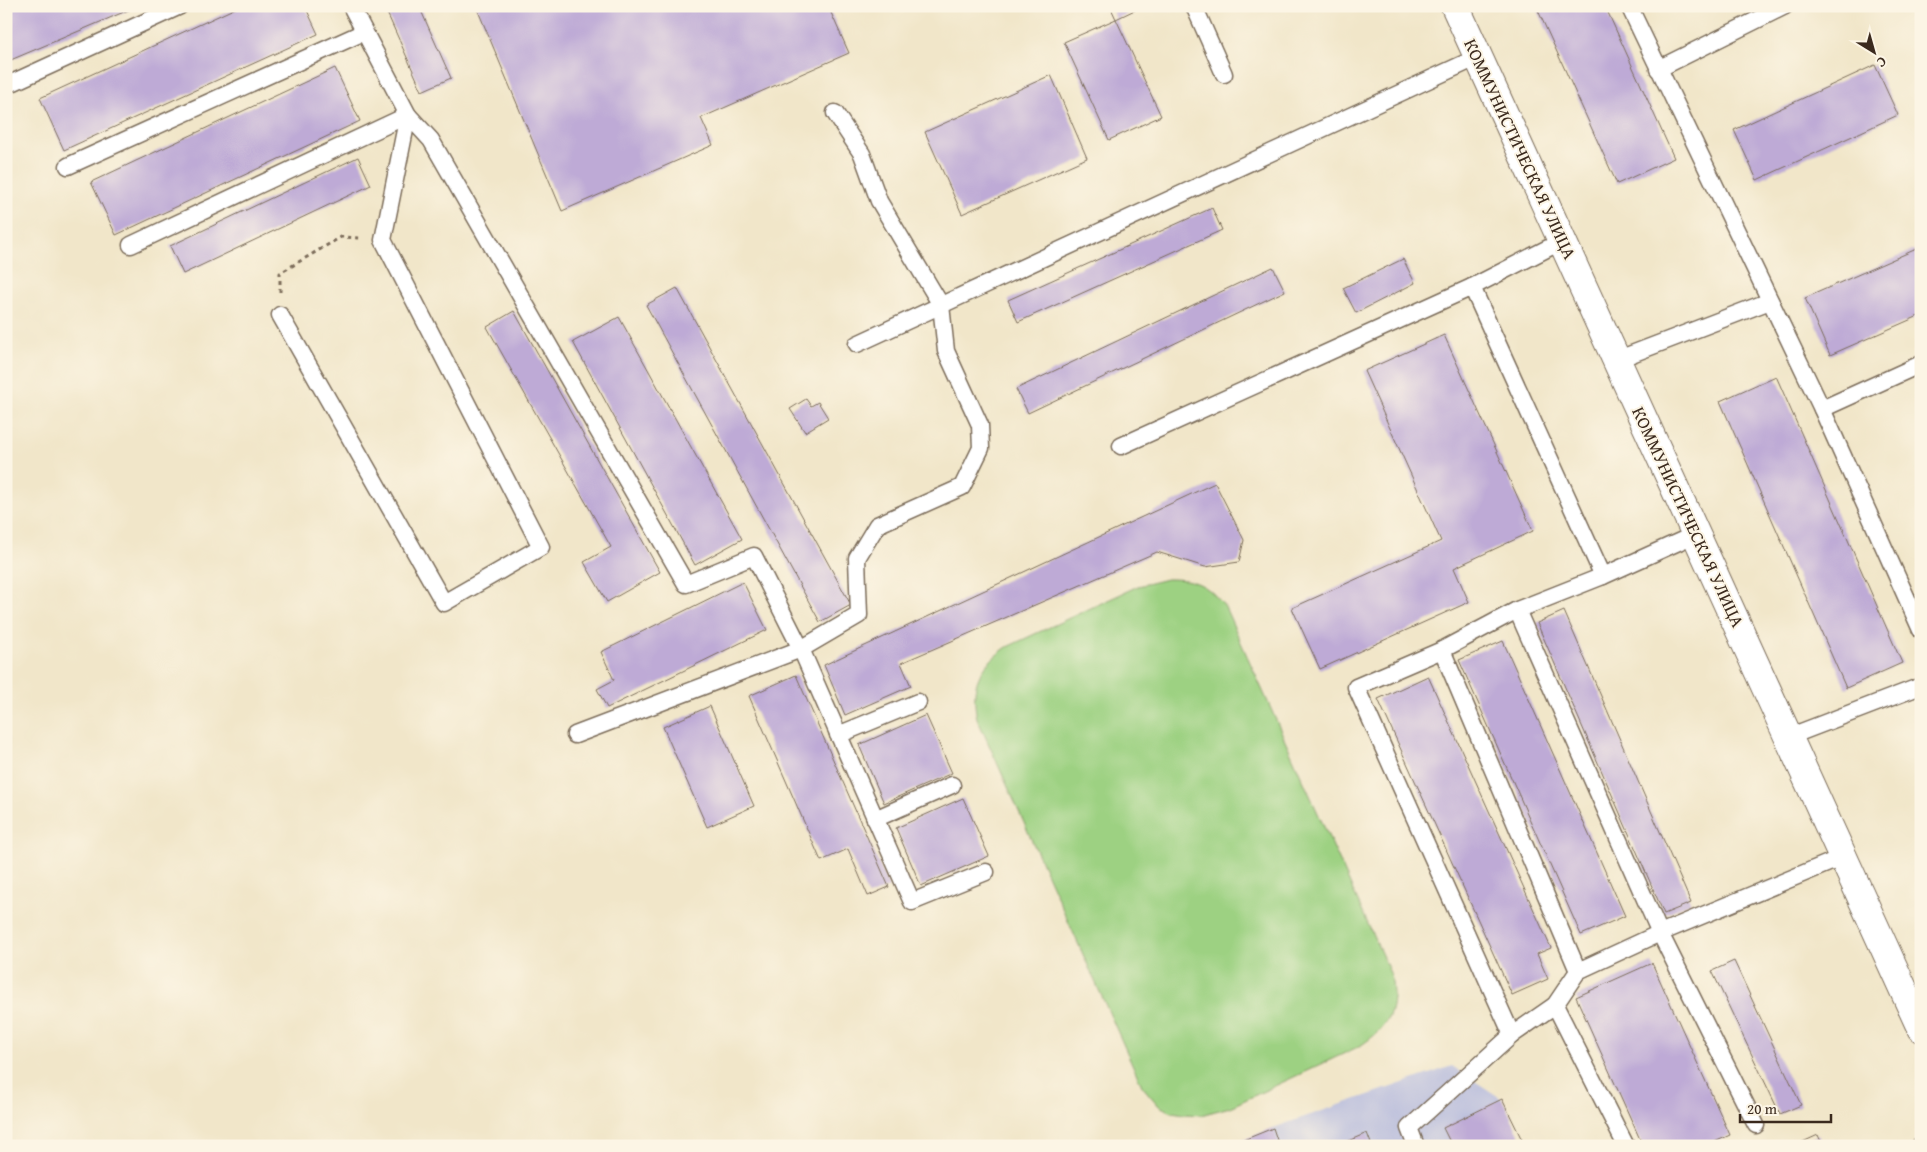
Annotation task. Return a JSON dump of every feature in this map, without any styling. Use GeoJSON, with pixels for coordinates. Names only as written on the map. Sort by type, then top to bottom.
{"type":"FeatureCollection","features":[{"type":"Feature","properties":{"kind":"street","name":"КОММУНИСТИЧЕСКАЯ УЛИЦА"},"geometry":{"type":"LineString","coordinates":[[1454,6],[1921,1028]]}},
{"type":"Feature","properties":{"kind":"lane"},"geometry":{"type":"LineString","coordinates":[[14,82],[180,6]]}},
{"type":"Feature","properties":{"kind":"lane"},"geometry":{"type":"LineString","coordinates":[[351,6],[408,115],[431,140],[686,584],[754,556],[801,649],[912,902],[986,872]]}},
{"type":"Feature","properties":{"kind":"lane"},"geometry":{"type":"LineString","coordinates":[[1194,6],[1224,74]]}},
{"type":"Feature","properties":{"kind":"lane"},"geometry":{"type":"LineString","coordinates":[[1629,6],[1822,409],[1921,630]]}},
{"type":"Feature","properties":{"kind":"lane"},"geometry":{"type":"LineString","coordinates":[[1658,69],[1785,6]]}},
{"type":"Feature","properties":{"kind":"lane"},"geometry":{"type":"LineString","coordinates":[[68,166],[364,32]]}},
{"type":"Feature","properties":{"kind":"lane"},"geometry":{"type":"LineString","coordinates":[[857,344],[1478,57]]}},
{"type":"Feature","properties":{"kind":"lane"},"geometry":{"type":"LineString","coordinates":[[575,736],[801,649],[859,616],[857,558],[877,526],[962,487],[981,448],[980,425],[946,351],[941,305],[879,201],[862,154],[835,113]]}},
{"type":"Feature","properties":{"kind":"lane"},"geometry":{"type":"LineString","coordinates":[[280,315],[444,603],[541,547],[384,240],[408,115]]}},
{"type":"Feature","properties":{"kind":"lane"},"geometry":{"type":"LineString","coordinates":[[131,245],[408,115]]}},
{"type":"Feature","properties":{"kind":"lane"},"geometry":{"type":"LineString","coordinates":[[1121,446],[1472,286],[1562,241]]}},
{"type":"Feature","properties":{"kind":"lane"},"geometry":{"type":"LineString","coordinates":[[1472,286],[1603,576]]}},
{"type":"Feature","properties":{"kind":"lane"},"geometry":{"type":"LineString","coordinates":[[1616,360],[1770,301]]}},
{"type":"Feature","properties":{"kind":"lane"},"geometry":{"type":"LineString","coordinates":[[1822,409],[1921,364]]}},
{"type":"Feature","properties":{"kind":"lane"},"geometry":{"type":"LineString","coordinates":[[1512,1035],[1356,687],[1442,650],[1517,610],[1603,576],[1696,534]]}},
{"type":"Feature","properties":{"kind":"lane"},"geometry":{"type":"LineString","coordinates":[[1517,610],[1660,933],[1756,1125]]}},
{"type":"Feature","properties":{"kind":"lane"},"geometry":{"type":"LineString","coordinates":[[1442,650],[1578,971]]}},
{"type":"Feature","properties":{"kind":"lane"},"geometry":{"type":"LineString","coordinates":[[1788,737],[1921,686]]}},
{"type":"Feature","properties":{"kind":"lane"},"geometry":{"type":"LineString","coordinates":[[838,735],[918,702]]}},
{"type":"Feature","properties":{"kind":"lane"},"geometry":{"type":"LineString","coordinates":[[875,820],[952,786]]}},
{"type":"Feature","properties":{"kind":"lane"},"geometry":{"type":"LineString","coordinates":[[1416,1146],[1409,1128],[1512,1035],[1554,1005],[1578,971],[1660,933],[1843,857]]}},
{"type":"Feature","properties":{"kind":"lane"},"geometry":{"type":"LineString","coordinates":[[1554,1005],[1626,1146]]}},
{"type":"Feature","properties":{"kind":"path"},"geometry":{"type":"LineString","coordinates":[[280,315],[280,273],[341,237],[384,240]]}},
{"type":"Feature","properties":{"kind":"shaded area"},"geometry":{"type":"Polygon","coordinates":[[[1452,1066],[1502,1099],[1525,1146],[1229,1146],[1273,1128],[1452,1066]]]}},
{"type":"Feature","properties":{"kind":"green space"},"geometry":{"type":"Polygon","coordinates":[[[1167,579],[1186,580],[1200,584],[1219,599],[1225,607],[1391,975],[1393,987],[1392,1008],[1385,1024],[1360,1046],[1230,1107],[1201,1115],[1172,1112],[1159,1106],[1142,1086],[977,718],[975,706],[976,686],[983,669],[997,654],[1007,647],[1138,586],[1167,579]]]}},
{"type":"Feature","properties":{"kind":"building"},"geometry":{"type":"Polygon","coordinates":[[[6,6],[138,6],[6,62],[6,6]]]}},
{"type":"Feature","properties":{"kind":"building"},"geometry":{"type":"Polygon","coordinates":[[[240,6],[305,6],[318,34],[64,150],[40,98],[240,6]]]}},
{"type":"Feature","properties":{"kind":"building"},"geometry":{"type":"Polygon","coordinates":[[[384,6],[419,6],[451,78],[422,91],[384,6]]]}},
{"type":"Feature","properties":{"kind":"building"},"geometry":{"type":"Polygon","coordinates":[[[476,6],[828,6],[849,53],[701,118],[713,145],[562,211],[476,6]]]}},
{"type":"Feature","properties":{"kind":"building"},"geometry":{"type":"Polygon","coordinates":[[[1110,6],[1143,6],[1116,19],[1110,6]]]}},
{"type":"Feature","properties":{"kind":"building"},"geometry":{"type":"Polygon","coordinates":[[[1536,6],[1605,6],[1674,158],[1617,184],[1536,6]]]}},
{"type":"Feature","properties":{"kind":"building"},"geometry":{"type":"Polygon","coordinates":[[[1116,19],[1161,116],[1109,140],[1064,42],[1116,19]]]}},
{"type":"Feature","properties":{"kind":"building"},"geometry":{"type":"Polygon","coordinates":[[[1875,65],[1898,115],[1757,180],[1734,130],[1875,65]]]}},
{"type":"Feature","properties":{"kind":"building"},"geometry":{"type":"Polygon","coordinates":[[[335,68],[360,121],[116,235],[91,182],[335,68]]]}},
{"type":"Feature","properties":{"kind":"building"},"geometry":{"type":"Polygon","coordinates":[[[1051,75],[1087,158],[962,214],[925,132],[1051,75]]]}},
{"type":"Feature","properties":{"kind":"building"},"geometry":{"type":"Polygon","coordinates":[[[358,157],[371,185],[183,274],[170,246],[358,157]]]}},
{"type":"Feature","properties":{"kind":"building"},"geometry":{"type":"Polygon","coordinates":[[[1212,208],[1222,230],[1018,322],[1008,300],[1212,208]]]}},
{"type":"Feature","properties":{"kind":"building"},"geometry":{"type":"Polygon","coordinates":[[[1921,247],[1921,315],[1830,355],[1805,298],[1921,247]]]}},
{"type":"Feature","properties":{"kind":"building"},"geometry":{"type":"Polygon","coordinates":[[[1403,259],[1415,283],[1356,313],[1343,288],[1403,259]]]}},
{"type":"Feature","properties":{"kind":"building"},"geometry":{"type":"Polygon","coordinates":[[[1273,267],[1285,291],[1028,413],[1016,389],[1273,267]]]}},
{"type":"Feature","properties":{"kind":"building"},"geometry":{"type":"Polygon","coordinates":[[[677,288],[851,605],[820,622],[646,305],[677,288]]]}},
{"type":"Feature","properties":{"kind":"building"},"geometry":{"type":"Polygon","coordinates":[[[514,311],[660,572],[607,602],[584,562],[611,547],[487,327],[514,311]]]}},
{"type":"Feature","properties":{"kind":"building"},"geometry":{"type":"Polygon","coordinates":[[[619,317],[742,539],[695,565],[573,342],[619,317]]]}},
{"type":"Feature","properties":{"kind":"building"},"geometry":{"type":"Polygon","coordinates":[[[1444,335],[1533,531],[1454,568],[1469,602],[1320,669],[1292,608],[1441,541],[1364,371],[1444,335]]]}},
{"type":"Feature","properties":{"kind":"building"},"geometry":{"type":"Polygon","coordinates":[[[1776,376],[1902,663],[1846,688],[1720,401],[1776,376]]]}},
{"type":"Feature","properties":{"kind":"building"},"geometry":{"type":"Polygon","coordinates":[[[806,399],[811,406],[818,402],[828,418],[805,432],[790,409],[806,399]]]}},
{"type":"Feature","properties":{"kind":"building"},"geometry":{"type":"Polygon","coordinates":[[[1215,483],[1244,540],[1239,562],[1205,567],[1157,552],[901,663],[911,686],[845,715],[824,665],[1215,483]]]}},
{"type":"Feature","properties":{"kind":"building"},"geometry":{"type":"Polygon","coordinates":[[[743,582],[767,630],[607,708],[597,689],[614,680],[601,652],[743,582]]]}},
{"type":"Feature","properties":{"kind":"building"},"geometry":{"type":"Polygon","coordinates":[[[1564,611],[1691,903],[1664,914],[1537,623],[1564,611]]]}},
{"type":"Feature","properties":{"kind":"building"},"geometry":{"type":"Polygon","coordinates":[[[1503,641],[1625,916],[1581,935],[1459,660],[1503,641]]]}},
{"type":"Feature","properties":{"kind":"building"},"geometry":{"type":"Polygon","coordinates":[[[796,675],[889,887],[868,896],[848,849],[821,861],[749,696],[796,675]]]}},
{"type":"Feature","properties":{"kind":"building"},"geometry":{"type":"Polygon","coordinates":[[[1428,676],[1551,948],[1537,954],[1548,979],[1512,995],[1378,699],[1428,676]]]}},
{"type":"Feature","properties":{"kind":"building"},"geometry":{"type":"Polygon","coordinates":[[[710,706],[754,806],[707,827],[663,727],[710,706]]]}},
{"type":"Feature","properties":{"kind":"building"},"geometry":{"type":"Polygon","coordinates":[[[926,715],[952,773],[884,803],[859,745],[926,715]]]}},
{"type":"Feature","properties":{"kind":"building"},"geometry":{"type":"Polygon","coordinates":[[[963,798],[989,856],[921,886],[896,828],[963,798]]]}},
{"type":"Feature","properties":{"kind":"building"},"geometry":{"type":"Polygon","coordinates":[[[1734,961],[1801,1105],[1780,1114],[1712,971],[1734,961]]]}},
{"type":"Feature","properties":{"kind":"building"},"geometry":{"type":"Polygon","coordinates":[[[1652,963],[1730,1135],[1706,1146],[1643,1146],[1576,997],[1652,963]]]}},
{"type":"Feature","properties":{"kind":"building"},"geometry":{"type":"Polygon","coordinates":[[[1502,1099],[1525,1146],[1452,1146],[1443,1128],[1502,1099]]]}},
{"type":"Feature","properties":{"kind":"building"},"geometry":{"type":"Polygon","coordinates":[[[1273,1128],[1279,1146],[1229,1146],[1273,1128]]]}},
{"type":"Feature","properties":{"kind":"building"},"geometry":{"type":"Polygon","coordinates":[[[1367,1133],[1372,1146],[1336,1146],[1367,1133]]]}},
{"type":"Feature","properties":{"kind":"building"},"geometry":{"type":"Polygon","coordinates":[[[1818,1135],[1823,1146],[1794,1146],[1818,1135]]]}}]}
